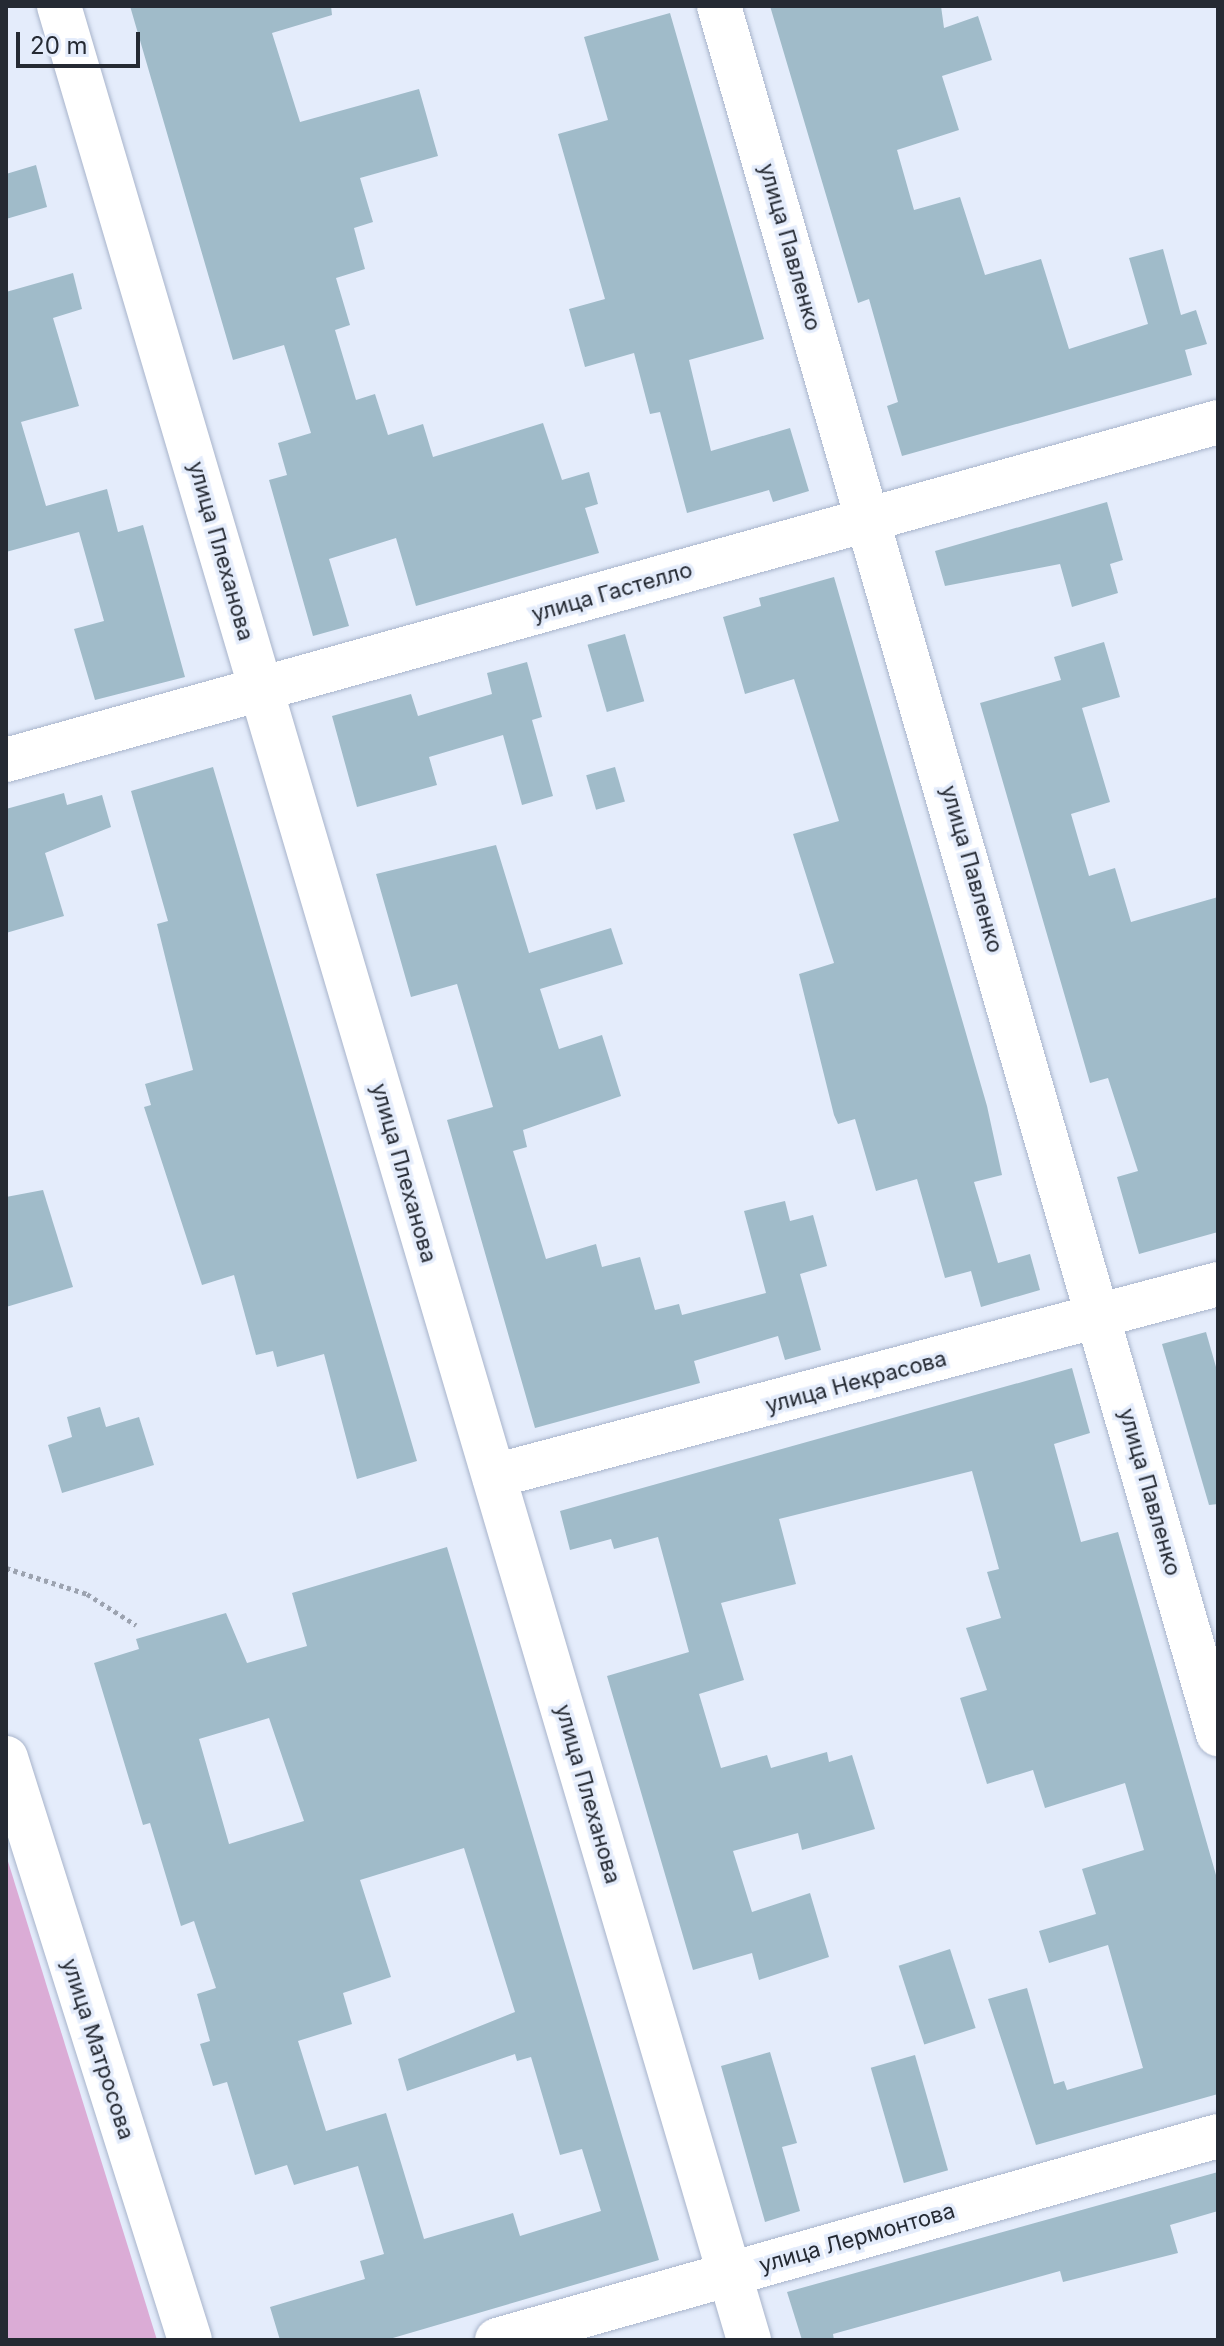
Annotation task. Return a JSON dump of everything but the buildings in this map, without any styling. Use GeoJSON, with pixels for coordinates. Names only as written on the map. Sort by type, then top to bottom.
{"type":"FeatureCollection","features":[{"type":"Feature","properties":{"kind":"street","name":"улица Плеханова"},"geometry":{"type":"LineString","coordinates":[[59,6],[749,2340]]}},
{"type":"Feature","properties":{"kind":"street","name":"улица Павленко"},"geometry":{"type":"LineString","coordinates":[[719,6],[1101,1317],[1218,1734]]}},
{"type":"Feature","properties":{"kind":"street","name":"улица Гастелло"},"geometry":{"type":"LineString","coordinates":[[6,760],[262,692],[1218,422]]}},
{"type":"Feature","properties":{"kind":"street","name":"улица Некрасова"},"geometry":{"type":"LineString","coordinates":[[494,1476],[1218,1284]]}},
{"type":"Feature","properties":{"kind":"street","name":"улица Матросова"},"geometry":{"type":"LineString","coordinates":[[6,1758],[190,2340]]}},
{"type":"Feature","properties":{"kind":"street","name":"улица Лермонтова"},"geometry":{"type":"LineString","coordinates":[[497,2340],[1218,2136]]}},
{"type":"Feature","properties":{"kind":"path"},"geometry":{"type":"LineString","coordinates":[[6,1568],[87,1594],[136,1625]]}},
{"type":"Feature","properties":{"kind":"shaded area"},"geometry":{"type":"Polygon","coordinates":[[[6,1855],[157,2340],[6,2340],[6,1855]]]}}]}
